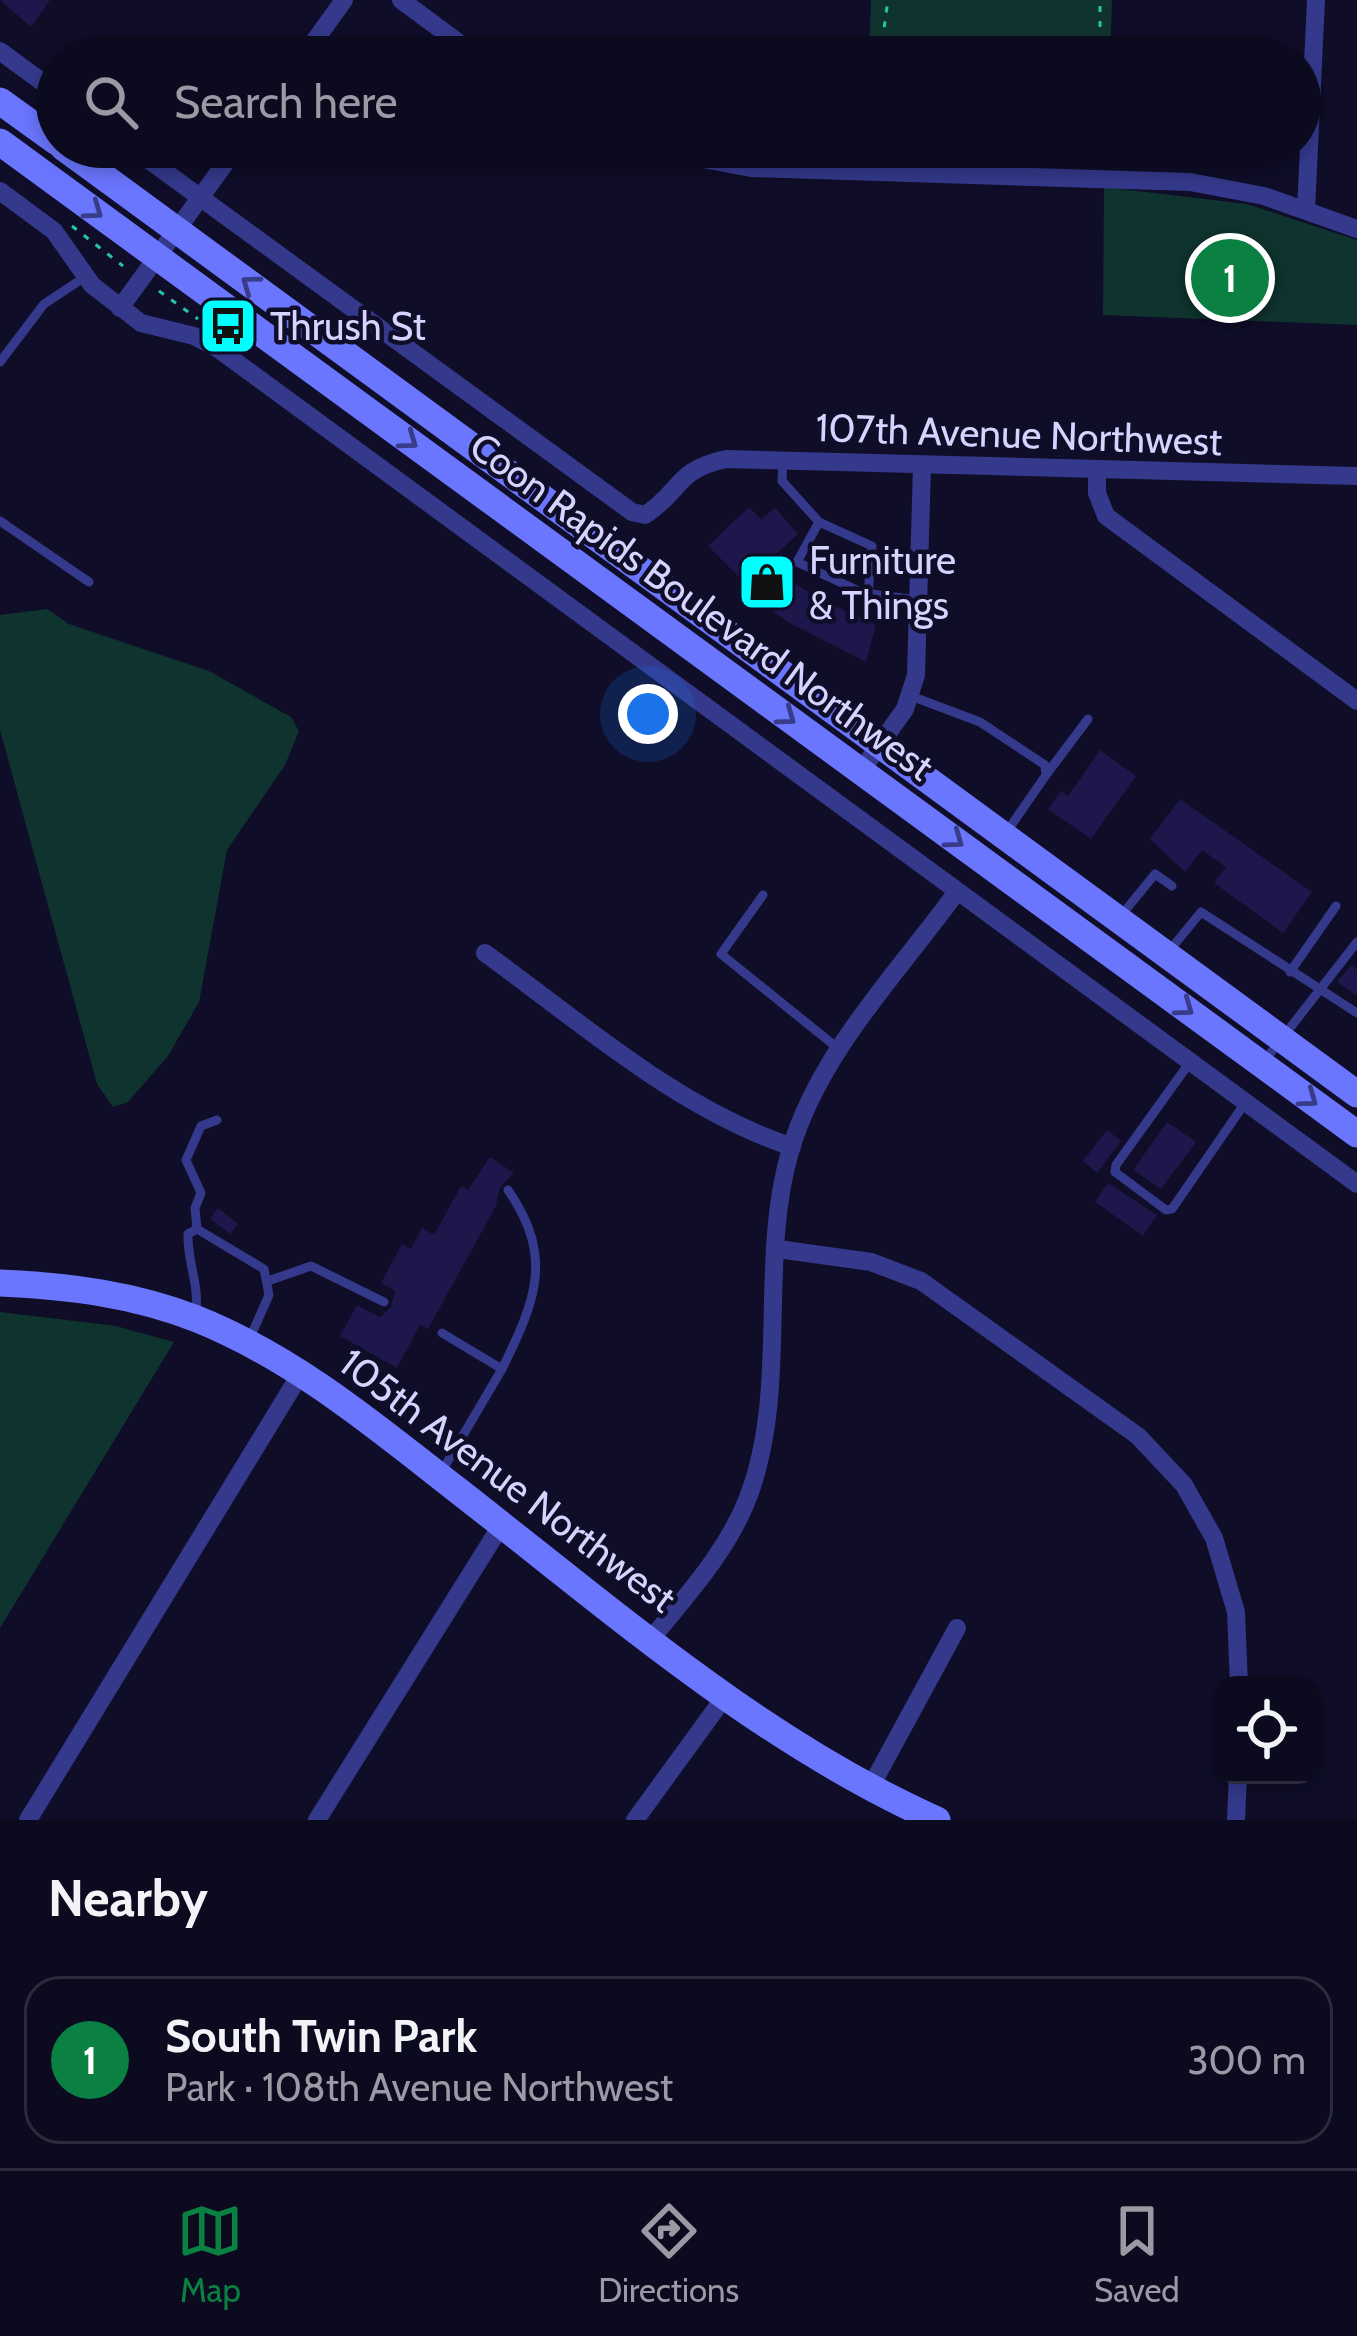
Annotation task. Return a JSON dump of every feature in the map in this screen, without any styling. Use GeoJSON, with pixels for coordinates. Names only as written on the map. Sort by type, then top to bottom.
{"type":"FeatureCollection","features":[{"type":"Feature","properties":{"kind":"main road","name":"Coon Rapids Boulevard Northwest"},"geometry":{"type":"LineString","coordinates":[[0,100],[36,127]]}},
{"type":"Feature","properties":{"kind":"main road","name":"Coon Rapids Boulevard Northwest"},"geometry":{"type":"LineString","coordinates":[[0,142],[1357,1134]]}},
{"type":"Feature","properties":{"kind":"main road","name":"Coon Rapids Boulevard Northwest"},"geometry":{"type":"LineString","coordinates":[[92,168],[1006,832],[1357,1094]]}},
{"type":"Feature","properties":{"kind":"main road","name":"105th Avenue Northwest"},"geometry":{"type":"LineString","coordinates":[[0,1283],[92,1291],[196,1319],[302,1373],[726,1695],[923,1817]]}},
{"type":"Feature","properties":{"kind":"street"},"geometry":{"type":"LineString","coordinates":[[318,36],[344,0]]}},
{"type":"Feature","properties":{"kind":"street"},"geometry":{"type":"LineString","coordinates":[[401,0],[450,36]]}},
{"type":"Feature","properties":{"kind":"street"},"geometry":{"type":"LineString","coordinates":[[1314,36],[1316,0]]}},
{"type":"Feature","properties":{"kind":"street"},"geometry":{"type":"LineString","coordinates":[[0,51],[36,78]]}},
{"type":"Feature","properties":{"kind":"street","name":"Coon Rapids Boulevard Northwest"},"geometry":{"type":"LineString","coordinates":[[160,168],[632,512],[645,514],[662,504],[683,476]]}},
{"type":"Feature","properties":{"kind":"street"},"geometry":{"type":"LineString","coordinates":[[120,308],[221,168]]}},
{"type":"Feature","properties":{"kind":"street"},"geometry":{"type":"LineString","coordinates":[[751,168],[1190,182],[1306,210],[1357,230]]}},
{"type":"Feature","properties":{"kind":"street"},"geometry":{"type":"LineString","coordinates":[[1306,210],[1308,168]]}},
{"type":"Feature","properties":{"kind":"street"},"geometry":{"type":"LineString","coordinates":[[0,191],[54,231],[85,277],[120,308],[150,328],[194,336],[217,348],[1357,1184]]}},
{"type":"Feature","properties":{"kind":"street","name":"107th Avenue Northwest"},"geometry":{"type":"LineString","coordinates":[[683,476],[695,466],[726,459],[1357,476]]}},
{"type":"Feature","properties":{"kind":"street"},"geometry":{"type":"LineString","coordinates":[[861,771],[911,696],[922,466]]}},
{"type":"Feature","properties":{"kind":"street"},"geometry":{"type":"LineString","coordinates":[[1097,470],[1097,493],[1106,516],[1357,701]]}},
{"type":"Feature","properties":{"kind":"street"},"geometry":{"type":"LineString","coordinates":[[652,1638],[713,1560],[748,1499],[764,1427],[778,1250],[792,1147],[813,1094],[956,893]]}},
{"type":"Feature","properties":{"kind":"street"},"geometry":{"type":"LineString","coordinates":[[485,953],[719,1119],[792,1147]]}},
{"type":"Feature","properties":{"kind":"street"},"geometry":{"type":"LineString","coordinates":[[778,1250],[851,1258],[921,1281],[1138,1436],[1184,1485],[1214,1538],[1236,1612],[1239,1676]]}},
{"type":"Feature","properties":{"kind":"street"},"geometry":{"type":"LineString","coordinates":[[28,1820],[302,1373]]}},
{"type":"Feature","properties":{"kind":"street"},"geometry":{"type":"LineString","coordinates":[[317,1820],[502,1525]]}},
{"type":"Feature","properties":{"kind":"street"},"geometry":{"type":"LineString","coordinates":[[870,1788],[957,1628]]}},
{"type":"Feature","properties":{"kind":"street"},"geometry":{"type":"LineString","coordinates":[[635,1820],[726,1695]]}},
{"type":"Feature","properties":{"kind":"street"},"geometry":{"type":"LineString","coordinates":[[1236,1820],[1238,1784]]}},
{"type":"Feature","properties":{"kind":"lane"},"geometry":{"type":"LineString","coordinates":[[0,362],[44,304],[85,277]]}},
{"type":"Feature","properties":{"kind":"lane"},"geometry":{"type":"LineString","coordinates":[[784,461],[782,481],[819,522],[872,545],[868,595]]}},
{"type":"Feature","properties":{"kind":"lane"},"geometry":{"type":"LineString","coordinates":[[0,521],[88,582]]}},
{"type":"Feature","properties":{"kind":"lane"},"geometry":{"type":"LineString","coordinates":[[819,522],[797,562],[868,595],[918,600]]}},
{"type":"Feature","properties":{"kind":"lane"},"geometry":{"type":"LineString","coordinates":[[911,696],[980,722],[1045,765],[1046,775]]}},
{"type":"Feature","properties":{"kind":"lane"},"geometry":{"type":"LineString","coordinates":[[1006,832],[1088,719]]}},
{"type":"Feature","properties":{"kind":"lane"},"geometry":{"type":"LineString","coordinates":[[1119,918],[1155,874],[1172,886]]}},
{"type":"Feature","properties":{"kind":"lane"},"geometry":{"type":"LineString","coordinates":[[763,895],[721,954],[840,1050]]}},
{"type":"Feature","properties":{"kind":"lane"},"geometry":{"type":"LineString","coordinates":[[1290,972],[1336,906]]}},
{"type":"Feature","properties":{"kind":"lane"},"geometry":{"type":"LineString","coordinates":[[1166,954],[1201,912],[1357,1013]]}},
{"type":"Feature","properties":{"kind":"lane"},"geometry":{"type":"LineString","coordinates":[[1262,1064],[1357,942]]}},
{"type":"Feature","properties":{"kind":"lane"},"geometry":{"type":"LineString","coordinates":[[1190,1062],[1115,1172],[1172,1209],[1245,1103]]}},
{"type":"Feature","properties":{"kind":"lane"},"geometry":{"type":"LineString","coordinates":[[197,1229],[195,1208],[201,1193],[186,1160],[201,1126],[217,1120]]}},
{"type":"Feature","properties":{"kind":"lane"},"geometry":{"type":"LineString","coordinates":[[439,1475],[502,1370],[534,1291],[538,1252],[532,1226],[508,1190]]}},
{"type":"Feature","properties":{"kind":"lane"},"geometry":{"type":"LineString","coordinates":[[197,1229],[264,1269],[269,1295],[248,1342]]}},
{"type":"Feature","properties":{"kind":"lane"},"geometry":{"type":"LineString","coordinates":[[196,1319],[198,1287],[188,1234],[197,1229]]}},
{"type":"Feature","properties":{"kind":"lane"},"geometry":{"type":"LineString","coordinates":[[268,1281],[311,1266],[384,1302]]}},
{"type":"Feature","properties":{"kind":"lane"},"geometry":{"type":"LineString","coordinates":[[442,1333],[502,1370]]}},
{"type":"Feature","properties":{"kind":"path"},"geometry":{"type":"LineString","coordinates":[[883,36],[888,0]]}},
{"type":"Feature","properties":{"kind":"path"},"geometry":{"type":"LineString","coordinates":[[1100,0],[1100,36]]}},
{"type":"Feature","properties":{"kind":"green space"},"geometry":{"type":"Polygon","coordinates":[[[871,0],[1112,0],[1111,36],[870,36],[871,0]]]}},
{"type":"Feature","properties":{"kind":"green space"},"geometry":{"type":"Polygon","coordinates":[[[1104,187],[1247,204],[1357,240],[1357,325],[1103,315],[1104,187]]]}},
{"type":"Feature","properties":{"kind":"green space"},"geometry":{"type":"Polygon","coordinates":[[[47,609],[69,624],[209,671],[291,717],[299,731],[285,765],[227,850],[199,1002],[168,1056],[128,1102],[113,1107],[97,1084],[0,730],[0,615],[47,609]]]}},
{"type":"Feature","properties":{"kind":"green space"},"geometry":{"type":"Polygon","coordinates":[[[0,1312],[116,1326],[174,1342],[0,1628],[0,1312]]]}},
{"type":"Feature","properties":{"kind":"building"},"geometry":{"type":"Polygon","coordinates":[[[0,0],[50,0],[31,27],[0,0]]]}},
{"type":"Feature","properties":{"kind":"building","name":"Furniture & Things"},"geometry":{"type":"Polygon","coordinates":[[[749,507],[761,519],[775,508],[798,534],[766,563],[812,595],[876,625],[866,662],[786,621],[738,584],[742,580],[708,546],[749,507]]]}},
{"type":"Feature","properties":{"kind":"building"},"geometry":{"type":"Polygon","coordinates":[[[1100,750],[1136,776],[1091,839],[1048,809],[1061,791],[1068,796],[1100,750]]]}},
{"type":"Feature","properties":{"kind":"building"},"geometry":{"type":"Polygon","coordinates":[[[1180,799],[1312,892],[1283,933],[1214,883],[1226,867],[1202,850],[1185,872],[1150,839],[1180,799]]]}},
{"type":"Feature","properties":{"kind":"building"},"geometry":{"type":"Polygon","coordinates":[[[1351,965],[1357,969],[1357,996],[1337,982],[1351,965]]]}},
{"type":"Feature","properties":{"kind":"building"},"geometry":{"type":"Polygon","coordinates":[[[1167,1122],[1196,1142],[1161,1189],[1133,1170],[1167,1122]]]}},
{"type":"Feature","properties":{"kind":"building"},"geometry":{"type":"Polygon","coordinates":[[[1107,1130],[1121,1141],[1097,1173],[1083,1161],[1107,1130]]]}},
{"type":"Feature","properties":{"kind":"building"},"geometry":{"type":"Polygon","coordinates":[[[490,1157],[514,1173],[500,1187],[496,1206],[428,1329],[420,1325],[397,1368],[340,1336],[357,1305],[380,1317],[391,1307],[395,1291],[381,1283],[402,1244],[411,1249],[422,1228],[434,1235],[461,1186],[468,1190],[490,1157]]]}},
{"type":"Feature","properties":{"kind":"building"},"geometry":{"type":"Polygon","coordinates":[[[1108,1183],[1157,1215],[1143,1236],[1095,1202],[1108,1183]]]}},
{"type":"Feature","properties":{"kind":"building"},"geometry":{"type":"Polygon","coordinates":[[[218,1208],[238,1224],[230,1234],[210,1219],[218,1208]]]}},
{"type":"Feature","properties":{"kind":"place","name":"South Twin Park"},"geometry":{"type":"Point","coordinates":[1230,278]}},
{"type":"Feature","properties":{"kind":"place","name":"Thrush St"},"geometry":{"type":"Point","coordinates":[228,326]}},
{"type":"Feature","properties":{"kind":"place","name":"Furniture & Things"},"geometry":{"type":"Point","coordinates":[767,582]}}]}
